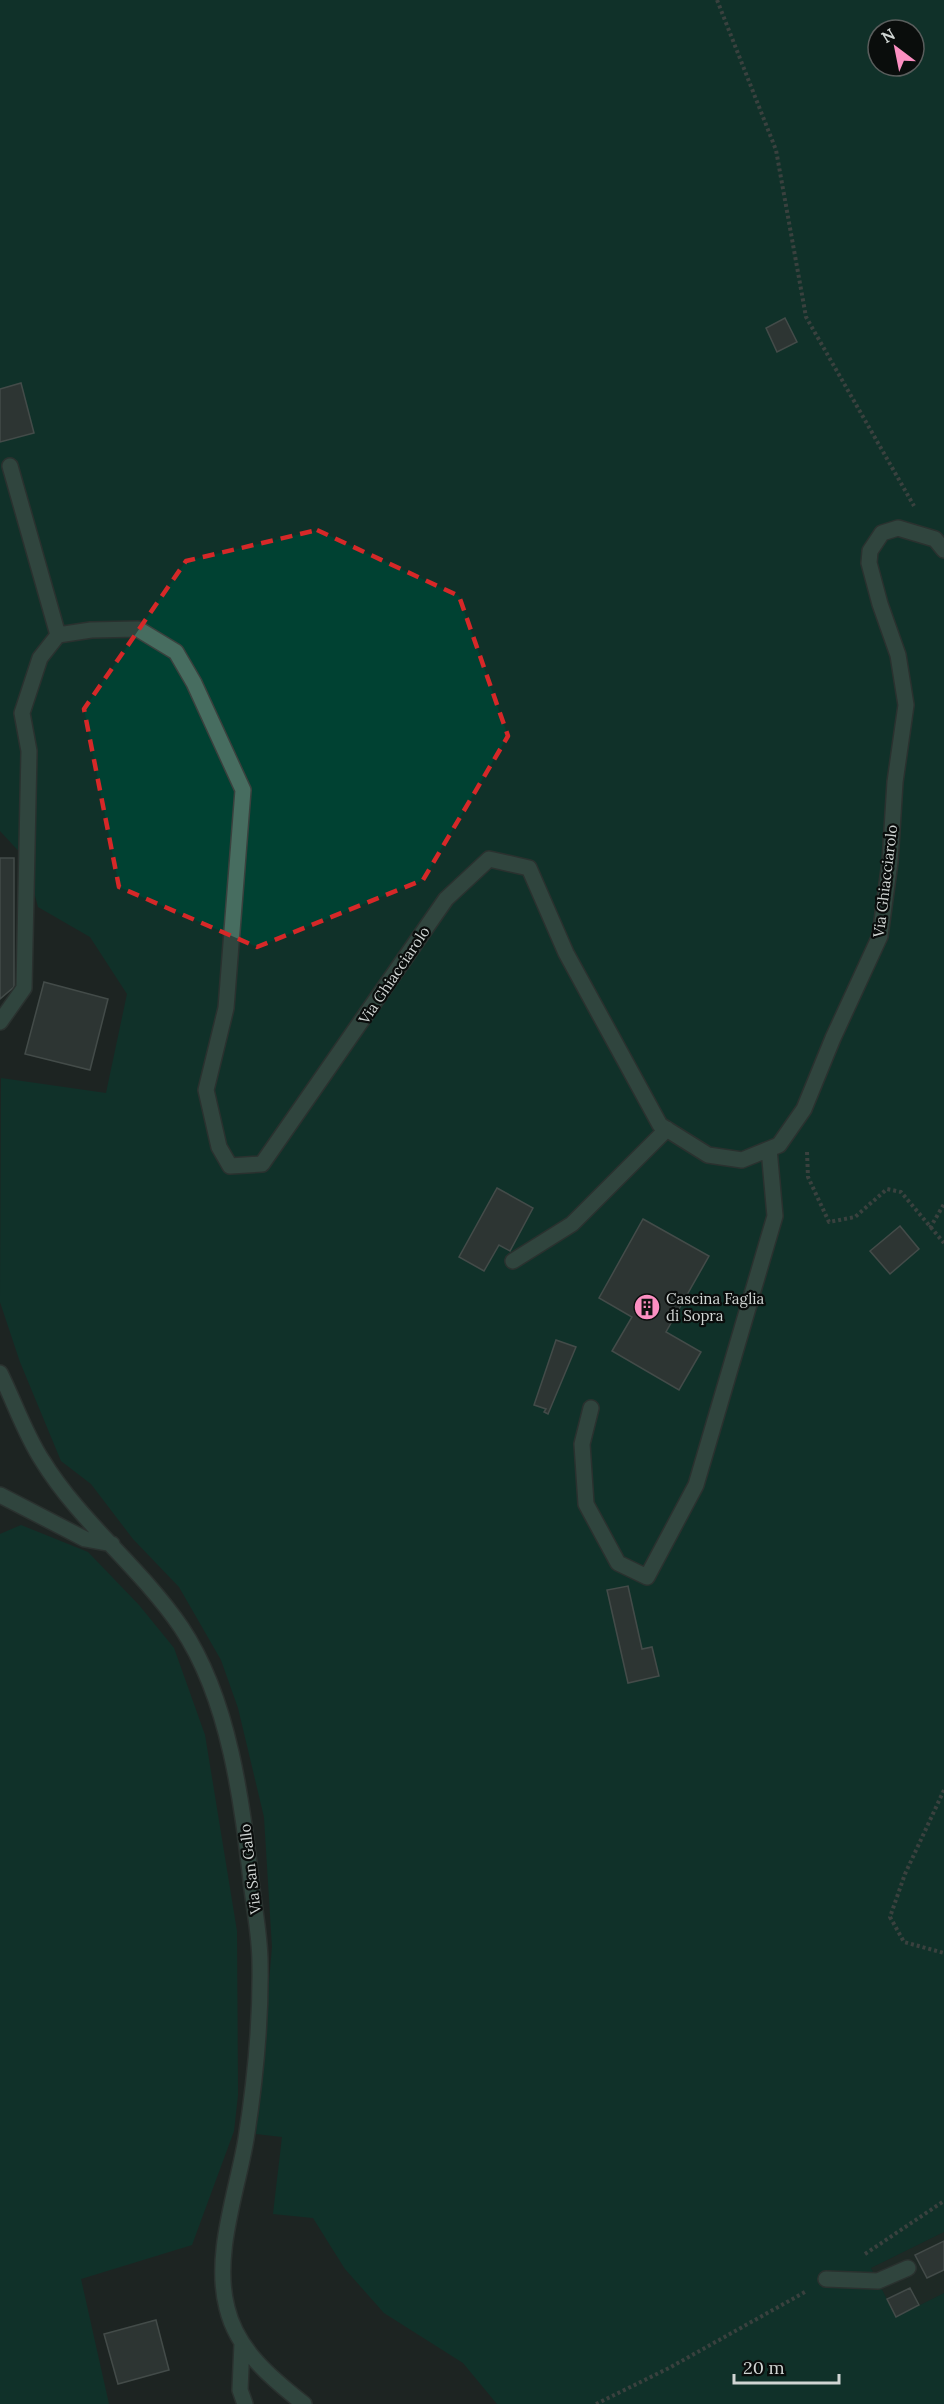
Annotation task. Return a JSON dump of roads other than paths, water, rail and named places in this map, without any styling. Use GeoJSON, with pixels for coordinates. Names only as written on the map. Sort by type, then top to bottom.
{"type":"FeatureCollection","features":[{"type":"Feature","properties":{"kind":"street"},"geometry":{"type":"LineString","coordinates":[[0,1022],[24,988],[29,752],[22,713],[40,658],[58,635],[10,466]]}},
{"type":"Feature","properties":{"kind":"street","name":"Via Ghiacciarolo"},"geometry":{"type":"LineString","coordinates":[[58,635],[91,630],[138,629],[176,652],[194,683],[243,790],[226,1008],[206,1090],[219,1147],[230,1166],[262,1164],[446,899],[489,859],[529,868],[566,953],[660,1125],[708,1155],[742,1160],[780,1145],[804,1109],[833,1038],[880,936],[890,862],[895,782],[906,705],[898,655],[869,563],[870,551],[882,533],[898,528],[940,545]]}},
{"type":"Feature","properties":{"kind":"street"},"geometry":{"type":"LineString","coordinates":[[513,1261],[572,1224],[667,1129]]}},
{"type":"Feature","properties":{"kind":"street"},"geometry":{"type":"LineString","coordinates":[[591,1408],[582,1444],[586,1504],[618,1563],[646,1578],[696,1485],[775,1216],[770,1149]]}},
{"type":"Feature","properties":{"kind":"street","name":"Via San Gallo"},"geometry":{"type":"LineString","coordinates":[[0,1373],[41,1460],[87,1518],[146,1580],[182,1628],[206,1669],[221,1714],[244,1821],[260,1961],[256,2067],[246,2139],[221,2265],[227,2309],[242,2343],[267,2374],[304,2404]]}},
{"type":"Feature","properties":{"kind":"street"},"geometry":{"type":"LineString","coordinates":[[0,1495],[85,1539],[112,1544]]}},
{"type":"Feature","properties":{"kind":"street"},"geometry":{"type":"LineString","coordinates":[[826,2279],[878,2281],[908,2268]]}},
{"type":"Feature","properties":{"kind":"street"},"geometry":{"type":"LineString","coordinates":[[242,2343],[240,2390],[245,2404]]}},
{"type":"Feature","properties":{"kind":"place","name":"Cascina Faglia di Sopra"},"geometry":{"type":"Point","coordinates":[647,1307]}}]}
